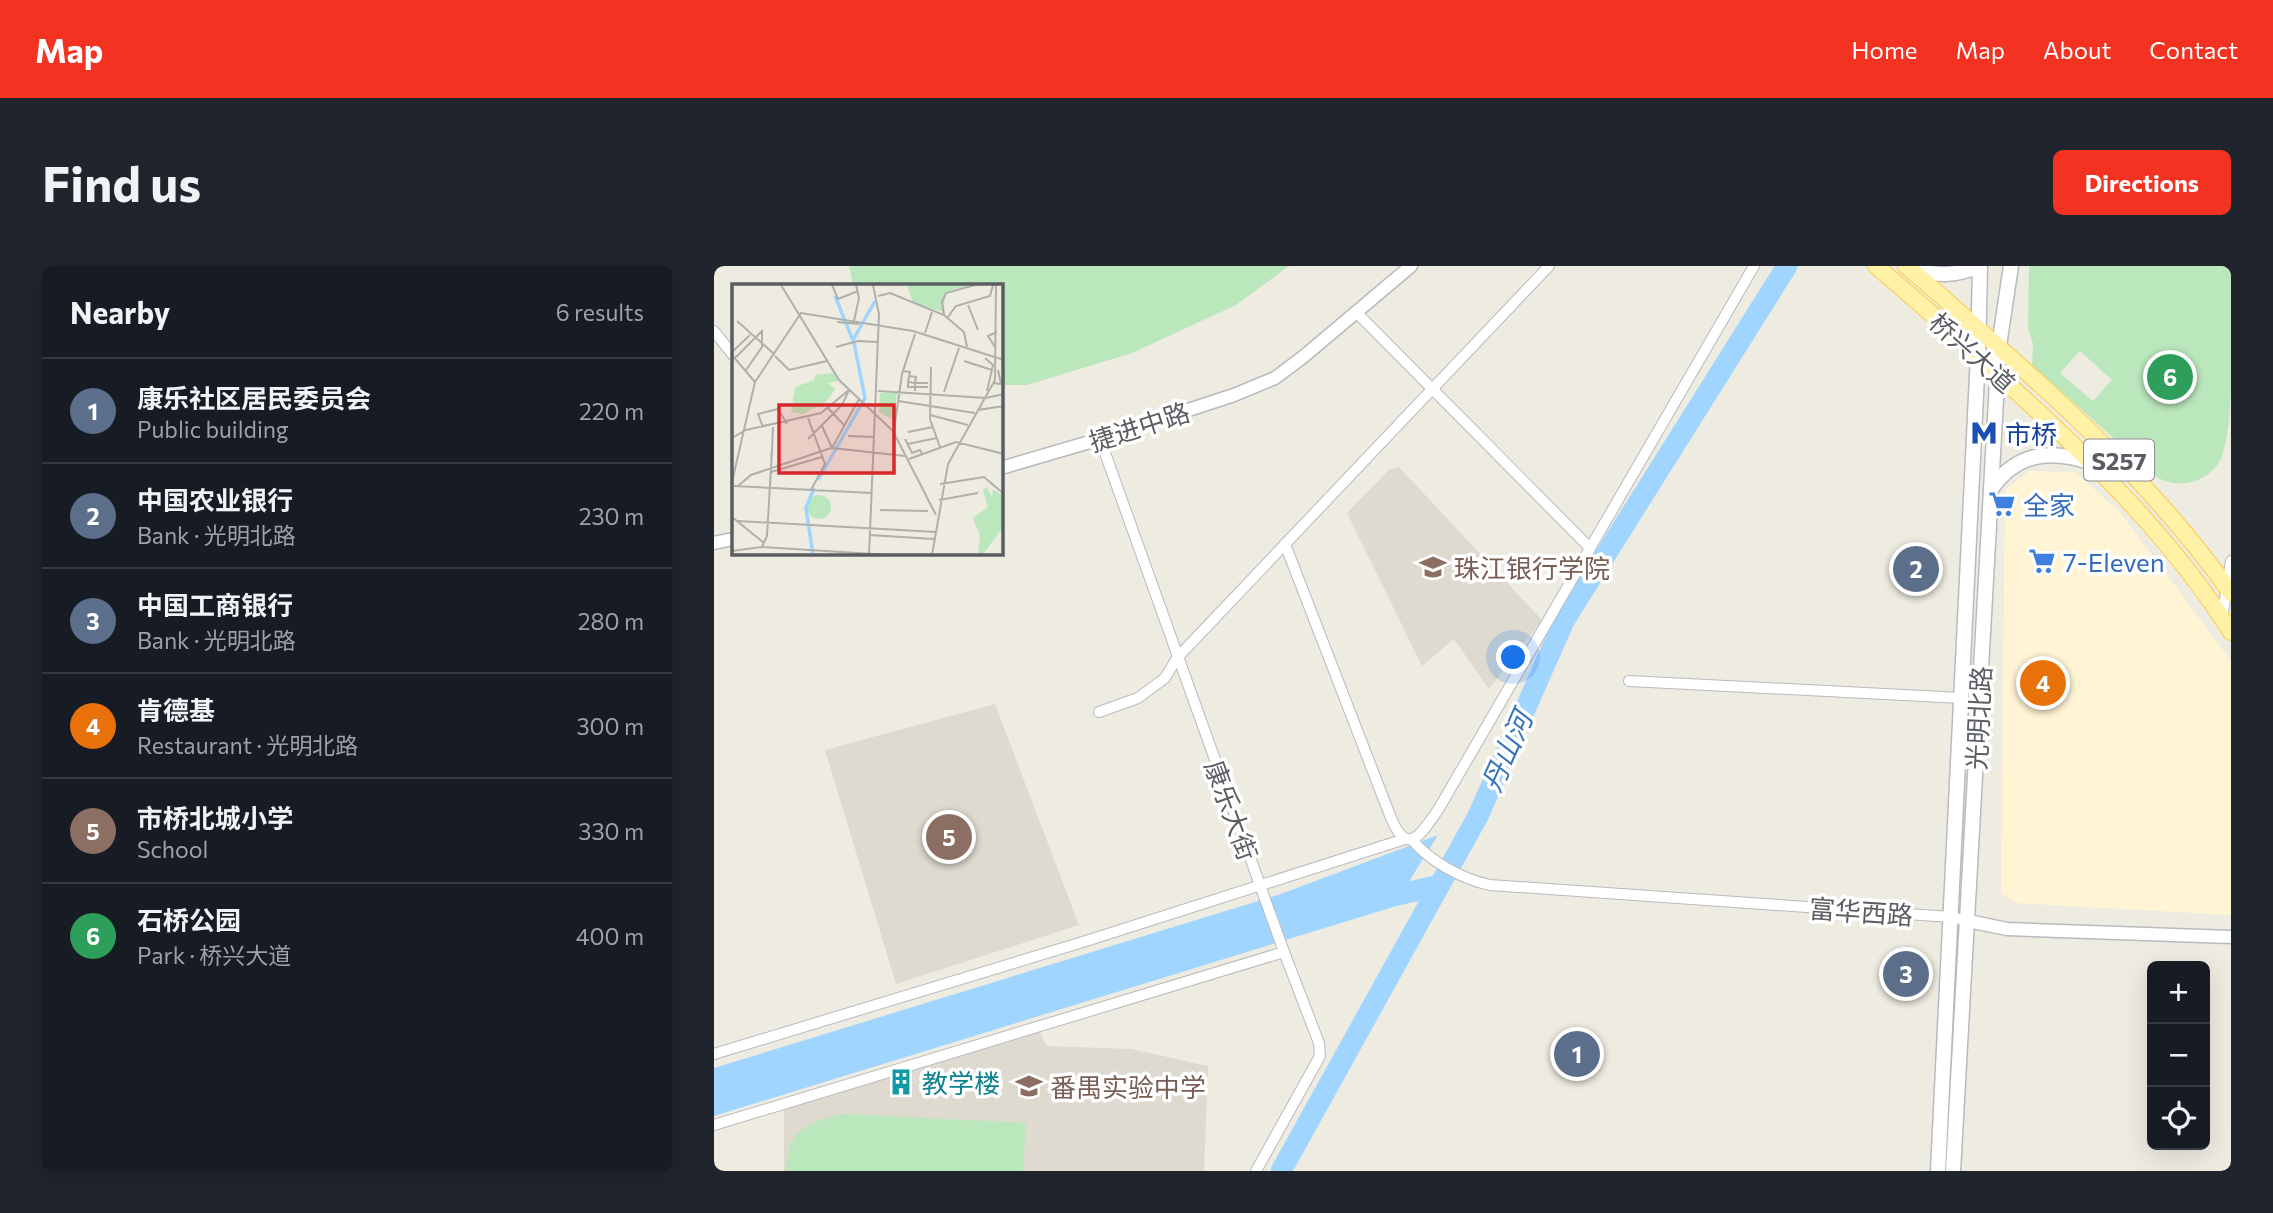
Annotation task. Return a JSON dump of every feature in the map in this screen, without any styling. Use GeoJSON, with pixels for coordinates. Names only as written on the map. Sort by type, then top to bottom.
{"type":"FeatureCollection","features":[{"type":"Feature","properties":{"kind":"main road","name":"桥兴大道"},"geometry":{"type":"LineString","coordinates":[[1876,266],[1998,373],[2090,461],[2160,538],[2231,632]]}},
{"type":"Feature","properties":{"kind":"main road","name":"光明北路"},"geometry":{"type":"LineString","coordinates":[[1938,1171],[1978,355],[1980,266]]}},
{"type":"Feature","properties":{"kind":"main road"},"geometry":{"type":"LineString","coordinates":[[1908,268],[1937,275],[1960,274],[1980,266]]}},
{"type":"Feature","properties":{"kind":"main road","name":"光明北路"},"geometry":{"type":"LineString","coordinates":[[1953,1171],[1999,345],[2011,266]]}},
{"type":"Feature","properties":{"kind":"main road","name":"桥兴大道"},"geometry":{"type":"LineString","coordinates":[[1908,268],[2053,394],[2131,472],[2157,500],[2229,590]]}},
{"type":"Feature","properties":{"kind":"main road"},"geometry":{"type":"LineString","coordinates":[[1990,490],[2011,467],[2031,458],[2062,454],[2090,461]]}},
{"type":"Feature","properties":{"kind":"street","name":"捷进中路"},"geometry":{"type":"LineString","coordinates":[[1003,467],[1234,395],[1275,378],[1411,266]]}},
{"type":"Feature","properties":{"kind":"street"},"geometry":{"type":"LineString","coordinates":[[1099,712],[1138,698],[1165,678],[1177,658],[1549,266]]}},
{"type":"Feature","properties":{"kind":"street"},"geometry":{"type":"LineString","coordinates":[[714,1054],[1262,890],[1421,834],[1438,810],[1754,266]]}},
{"type":"Feature","properties":{"kind":"street"},"geometry":{"type":"LineString","coordinates":[[1356,312],[1590,548]]}},
{"type":"Feature","properties":{"kind":"street"},"geometry":{"type":"LineString","coordinates":[[714,331],[732,354]]}},
{"type":"Feature","properties":{"kind":"street","name":"康乐大街"},"geometry":{"type":"LineString","coordinates":[[1100,439],[1177,658],[1319,1043],[1320,1056],[1256,1171]]}},
{"type":"Feature","properties":{"kind":"street"},"geometry":{"type":"LineString","coordinates":[[714,543],[732,539]]}},
{"type":"Feature","properties":{"kind":"street"},"geometry":{"type":"LineString","coordinates":[[1285,544],[1397,834],[1408,839]]}},
{"type":"Feature","properties":{"kind":"street"},"geometry":{"type":"LineString","coordinates":[[2222,618],[2229,590],[2231,561]]}},
{"type":"Feature","properties":{"kind":"street"},"geometry":{"type":"LineString","coordinates":[[1629,681],[1962,698]]}},
{"type":"Feature","properties":{"kind":"street","name":"富华西路"},"geometry":{"type":"LineString","coordinates":[[1408,839],[1469,880],[1490,885],[1951,917],[2007,929],[2231,937]]}},
{"type":"Feature","properties":{"kind":"street"},"geometry":{"type":"LineString","coordinates":[[714,1125],[1284,952]]}},
{"type":"Feature","properties":{"kind":"shaded area","name":"珠江银行学院"},"geometry":{"type":"Polygon","coordinates":[[[1399,467],[1542,620],[1489,689],[1454,639],[1422,666],[1347,513],[1390,469],[1399,467]]]}},
{"type":"Feature","properties":{"kind":"shaded area"},"geometry":{"type":"Polygon","coordinates":[[[2029,471],[2075,472],[2120,512],[2231,661],[2231,915],[2015,903],[2001,893],[2005,490],[2029,471]]]}},
{"type":"Feature","properties":{"kind":"shaded area"},"geometry":{"type":"Polygon","coordinates":[[[995,704],[1079,925],[896,984],[825,750],[995,704]]]}},
{"type":"Feature","properties":{"kind":"shaded area","name":"番禺实验中学"},"geometry":{"type":"Polygon","coordinates":[[[1039,1031],[1047,1046],[1131,1049],[1208,1066],[1204,1171],[784,1171],[784,1106],[1039,1031]]]}},
{"type":"Feature","properties":{"kind":"green space"},"geometry":{"type":"Polygon","coordinates":[[[849,266],[1289,266],[1236,305],[1132,353],[1027,385],[1003,385],[1003,284],[853,284],[849,266]]]}},
{"type":"Feature","properties":{"kind":"green space"},"geometry":{"type":"Polygon","coordinates":[[[2029,266],[2231,266],[2230,411],[2225,445],[2217,465],[2204,477],[2186,483],[2167,482],[2158,478],[2032,365],[2033,344],[2028,328],[2029,266]],[[2080,351],[2060,373],[2093,401],[2112,380],[2080,351]]]}},
{"type":"Feature","properties":{"kind":"green space"},"geometry":{"type":"Polygon","coordinates":[[[841,1114],[1026,1123],[1023,1171],[786,1171],[790,1146],[800,1131],[808,1125],[841,1114]]]}},
{"type":"Feature","properties":{"kind":"water"},"geometry":{"type":"Polygon","coordinates":[[[1438,835],[1393,907],[714,1116],[714,1068],[1278,895],[1438,835]]]}},
{"type":"Feature","properties":{"kind":"waterway","name":"丹山河"},"geometry":{"type":"LineString","coordinates":[[1281,1171],[1478,816],[1564,621],[1787,266]]}},
{"type":"Feature","properties":{"kind":"waterway"},"geometry":{"type":"LineString","coordinates":[[1373,901],[1439,885]]}},
{"type":"Feature","properties":{"kind":"place","name":"石桥公园"},"geometry":{"type":"Point","coordinates":[2170,377]}},
{"type":"Feature","properties":{"kind":"place","name":"市桥"},"geometry":{"type":"Point","coordinates":[1984,433]}},
{"type":"Feature","properties":{"kind":"place","name":"全家"},"geometry":{"type":"Point","coordinates":[2002,504]}},
{"type":"Feature","properties":{"kind":"place","name":"7-Eleven"},"geometry":{"type":"Point","coordinates":[2042,561]}},
{"type":"Feature","properties":{"kind":"place","name":"珠江银行学院"},"geometry":{"type":"Point","coordinates":[1433,567]}},
{"type":"Feature","properties":{"kind":"place","name":"中国农业银行"},"geometry":{"type":"Point","coordinates":[1916,569]}},
{"type":"Feature","properties":{"kind":"place","name":"肯德基"},"geometry":{"type":"Point","coordinates":[2043,683]}},
{"type":"Feature","properties":{"kind":"place","name":"市桥北城小学"},"geometry":{"type":"Point","coordinates":[949,837]}},
{"type":"Feature","properties":{"kind":"place","name":"中国工商银行"},"geometry":{"type":"Point","coordinates":[1906,974]}},
{"type":"Feature","properties":{"kind":"place","name":"康乐社区居民委员会"},"geometry":{"type":"Point","coordinates":[1577,1054]}},
{"type":"Feature","properties":{"kind":"place","name":"教学楼"},"geometry":{"type":"Point","coordinates":[901,1082]}},
{"type":"Feature","properties":{"kind":"place","name":"番禺实验中学"},"geometry":{"type":"Point","coordinates":[1029,1086]}}]}
